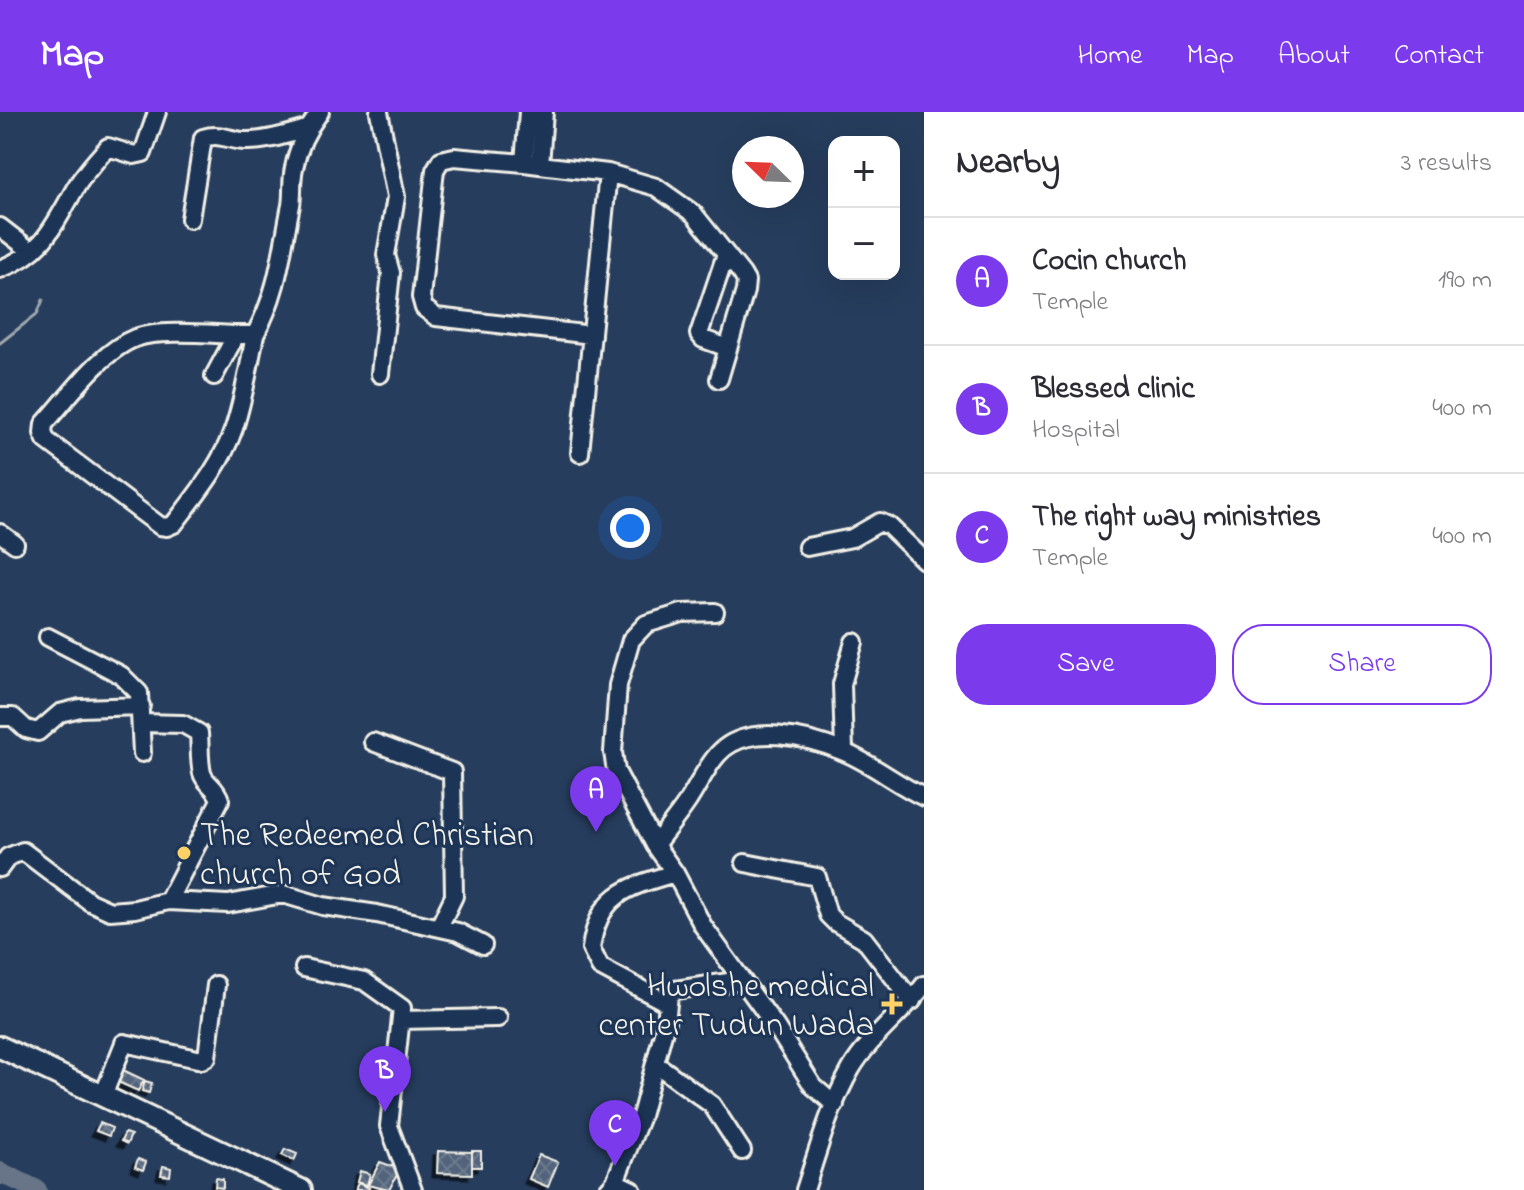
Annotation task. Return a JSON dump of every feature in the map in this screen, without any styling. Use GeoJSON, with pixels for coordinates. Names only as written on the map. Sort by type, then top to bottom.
{"type":"FeatureCollection","features":[{"type":"Feature","properties":{"kind":"main road"},"geometry":{"type":"LineString","coordinates":[[0,1047],[301,1190]]}},
{"type":"Feature","properties":{"kind":"street"},"geometry":{"type":"LineString","coordinates":[[0,269],[46,240],[78,184],[108,147],[134,155],[143,153],[157,112]]}},
{"type":"Feature","properties":{"kind":"street"},"geometry":{"type":"LineString","coordinates":[[255,335],[174,333],[137,337],[109,353],[44,424],[46,440],[160,526],[174,524],[209,478],[234,429],[255,335],[278,282],[294,168],[307,129],[320,112]]}},
{"type":"Feature","properties":{"kind":"street"},"geometry":{"type":"LineString","coordinates":[[379,112],[396,197],[386,255],[391,273],[380,374]]}},
{"type":"Feature","properties":{"kind":"street"},"geometry":{"type":"LineString","coordinates":[[528,112],[532,164]]}},
{"type":"Feature","properties":{"kind":"street"},"geometry":{"type":"LineString","coordinates":[[532,164],[544,112]]}},
{"type":"Feature","properties":{"kind":"street"},"geometry":{"type":"LineString","coordinates":[[190,219],[196,165],[203,138],[218,134],[244,142],[307,129]]}},
{"type":"Feature","properties":{"kind":"street"},"geometry":{"type":"LineString","coordinates":[[592,335],[436,317],[424,308],[421,297],[435,170],[441,160],[454,157],[608,173],[645,182],[665,192],[694,214],[746,281],[719,379]]}},
{"type":"Feature","properties":{"kind":"street"},"geometry":{"type":"LineString","coordinates":[[580,453],[608,173]]}},
{"type":"Feature","properties":{"kind":"street"},"geometry":{"type":"LineString","coordinates":[[0,227],[31,251]]}},
{"type":"Feature","properties":{"kind":"street"},"geometry":{"type":"LineString","coordinates":[[726,254],[699,334],[703,339],[728,348]]}},
{"type":"Feature","properties":{"kind":"street"},"geometry":{"type":"LineString","coordinates":[[214,376],[236,335]]}},
{"type":"Feature","properties":{"kind":"street"},"geometry":{"type":"LineString","coordinates":[[807,547],[852,538],[880,522],[889,526],[924,560]]}},
{"type":"Feature","properties":{"kind":"street"},"geometry":{"type":"LineString","coordinates":[[0,533],[15,544]]}},
{"type":"Feature","properties":{"kind":"street"},"geometry":{"type":"LineString","coordinates":[[715,612],[682,613],[646,624],[631,640],[618,685],[613,752],[616,771],[703,926],[776,1027],[813,1086],[835,1105]]}},
{"type":"Feature","properties":{"kind":"street"},"geometry":{"type":"LineString","coordinates":[[48,637],[121,675],[139,693],[142,753]]}},
{"type":"Feature","properties":{"kind":"street"},"geometry":{"type":"LineString","coordinates":[[844,751],[842,684],[854,642]]}},
{"type":"Feature","properties":{"kind":"street"},"geometry":{"type":"LineString","coordinates":[[0,717],[13,717],[26,729],[38,732],[60,713],[80,708],[141,714],[183,724],[199,733],[202,774],[215,788],[220,800],[168,901]]}},
{"type":"Feature","properties":{"kind":"street"},"geometry":{"type":"LineString","coordinates":[[655,845],[717,755],[733,741],[774,735],[844,751],[924,797]]}},
{"type":"Feature","properties":{"kind":"street"},"geometry":{"type":"LineString","coordinates":[[373,742],[452,772],[454,896],[439,927]]}},
{"type":"Feature","properties":{"kind":"street"},"geometry":{"type":"LineString","coordinates":[[0,868],[8,857],[23,851],[97,907],[121,911],[168,901],[228,904],[283,894],[323,906],[439,927],[458,932],[483,945]]}},
{"type":"Feature","properties":{"kind":"street"},"geometry":{"type":"LineString","coordinates":[[745,863],[817,877],[828,915],[864,939],[912,1001]]}},
{"type":"Feature","properties":{"kind":"street"},"geometry":{"type":"LineString","coordinates":[[667,1003],[600,967],[591,949],[598,916],[609,901],[633,885],[675,873]]}},
{"type":"Feature","properties":{"kind":"street"},"geometry":{"type":"LineString","coordinates":[[304,968],[364,981],[402,1008],[389,1126],[413,1190]]}},
{"type":"Feature","properties":{"kind":"street"},"geometry":{"type":"LineString","coordinates":[[632,1190],[611,1186],[641,1116],[666,1022],[669,995],[675,990],[742,980]]}},
{"type":"Feature","properties":{"kind":"street"},"geometry":{"type":"LineString","coordinates":[[103,1096],[124,1043],[202,1060],[207,1057],[216,985]]}},
{"type":"Feature","properties":{"kind":"street"},"geometry":{"type":"LineString","coordinates":[[805,1190],[835,1105],[852,1068],[924,985]]}},
{"type":"Feature","properties":{"kind":"street"},"geometry":{"type":"LineString","coordinates":[[401,1020],[498,1018]]}},
{"type":"Feature","properties":{"kind":"street"},"geometry":{"type":"LineString","coordinates":[[656,1064],[712,1105],[742,1151]]}},
{"type":"Feature","properties":{"kind":"building"},"geometry":{"type":"Polygon","coordinates":[[[123,1070],[144,1080],[138,1091],[118,1082],[123,1070]]]}},
{"type":"Feature","properties":{"kind":"building"},"geometry":{"type":"Polygon","coordinates":[[[145,1081],[152,1083],[149,1093],[142,1091],[145,1081]]]}},
{"type":"Feature","properties":{"kind":"building"},"geometry":{"type":"Polygon","coordinates":[[[100,1123],[112,1128],[109,1136],[96,1131],[100,1123]]]}},
{"type":"Feature","properties":{"kind":"building"},"geometry":{"type":"Polygon","coordinates":[[[125,1133],[131,1135],[127,1144],[121,1141],[125,1133]]]}},
{"type":"Feature","properties":{"kind":"building"},"geometry":{"type":"Polygon","coordinates":[[[285,1149],[297,1154],[294,1161],[282,1155],[285,1149]]]}},
{"type":"Feature","properties":{"kind":"building"},"geometry":{"type":"Polygon","coordinates":[[[438,1151],[472,1152],[472,1174],[437,1173],[438,1151]]]}},
{"type":"Feature","properties":{"kind":"building"},"geometry":{"type":"Polygon","coordinates":[[[472,1151],[481,1151],[481,1167],[472,1167],[472,1151]]]}},
{"type":"Feature","properties":{"kind":"building"},"geometry":{"type":"Polygon","coordinates":[[[539,1155],[558,1162],[548,1187],[529,1179],[539,1155]]]}},
{"type":"Feature","properties":{"kind":"building"},"geometry":{"type":"Polygon","coordinates":[[[138,1159],[146,1162],[143,1170],[135,1167],[138,1159]]]}},
{"type":"Feature","properties":{"kind":"building"},"geometry":{"type":"Polygon","coordinates":[[[380,1162],[400,1169],[389,1190],[368,1185],[380,1162]]]}},
{"type":"Feature","properties":{"kind":"building"},"geometry":{"type":"Polygon","coordinates":[[[163,1166],[171,1168],[170,1176],[161,1175],[163,1166]]]}},
{"type":"Feature","properties":{"kind":"building"},"geometry":{"type":"Polygon","coordinates":[[[360,1171],[370,1174],[367,1185],[357,1182],[360,1171]]]}},
{"type":"Feature","properties":{"kind":"building"},"geometry":{"type":"Polygon","coordinates":[[[216,1178],[223,1179],[223,1188],[215,1187],[216,1178]]]}},
{"type":"Feature","properties":{"kind":"building"},"geometry":{"type":"Polygon","coordinates":[[[358,1183],[369,1188],[368,1190],[355,1190],[358,1183]]]}},
{"type":"Feature","properties":{"kind":"waterway"},"geometry":{"type":"LineString","coordinates":[[0,343],[37,314],[43,300]]}},
{"type":"Feature","properties":{"kind":"waterway"},"geometry":{"type":"LineString","coordinates":[[0,1172],[37,1190]]}},
{"type":"Feature","properties":{"kind":"waterway"},"geometry":{"type":"LineString","coordinates":[[0,1184],[9,1176]]}},
{"type":"Feature","properties":{"kind":"place","name":"Cocin church"},"geometry":{"type":"Point","coordinates":[596,832]}},
{"type":"Feature","properties":{"kind":"place","name":"The Redeemed Christian church of God"},"geometry":{"type":"Point","coordinates":[184,853]}},
{"type":"Feature","properties":{"kind":"place","name":"Hwolshe medical center Tudun Wada"},"geometry":{"type":"Point","coordinates":[892,1004]}},
{"type":"Feature","properties":{"kind":"place","name":"Blessed clinic"},"geometry":{"type":"Point","coordinates":[385,1112]}},
{"type":"Feature","properties":{"kind":"place","name":"The right way ministries"},"geometry":{"type":"Point","coordinates":[615,1166]}}]}
